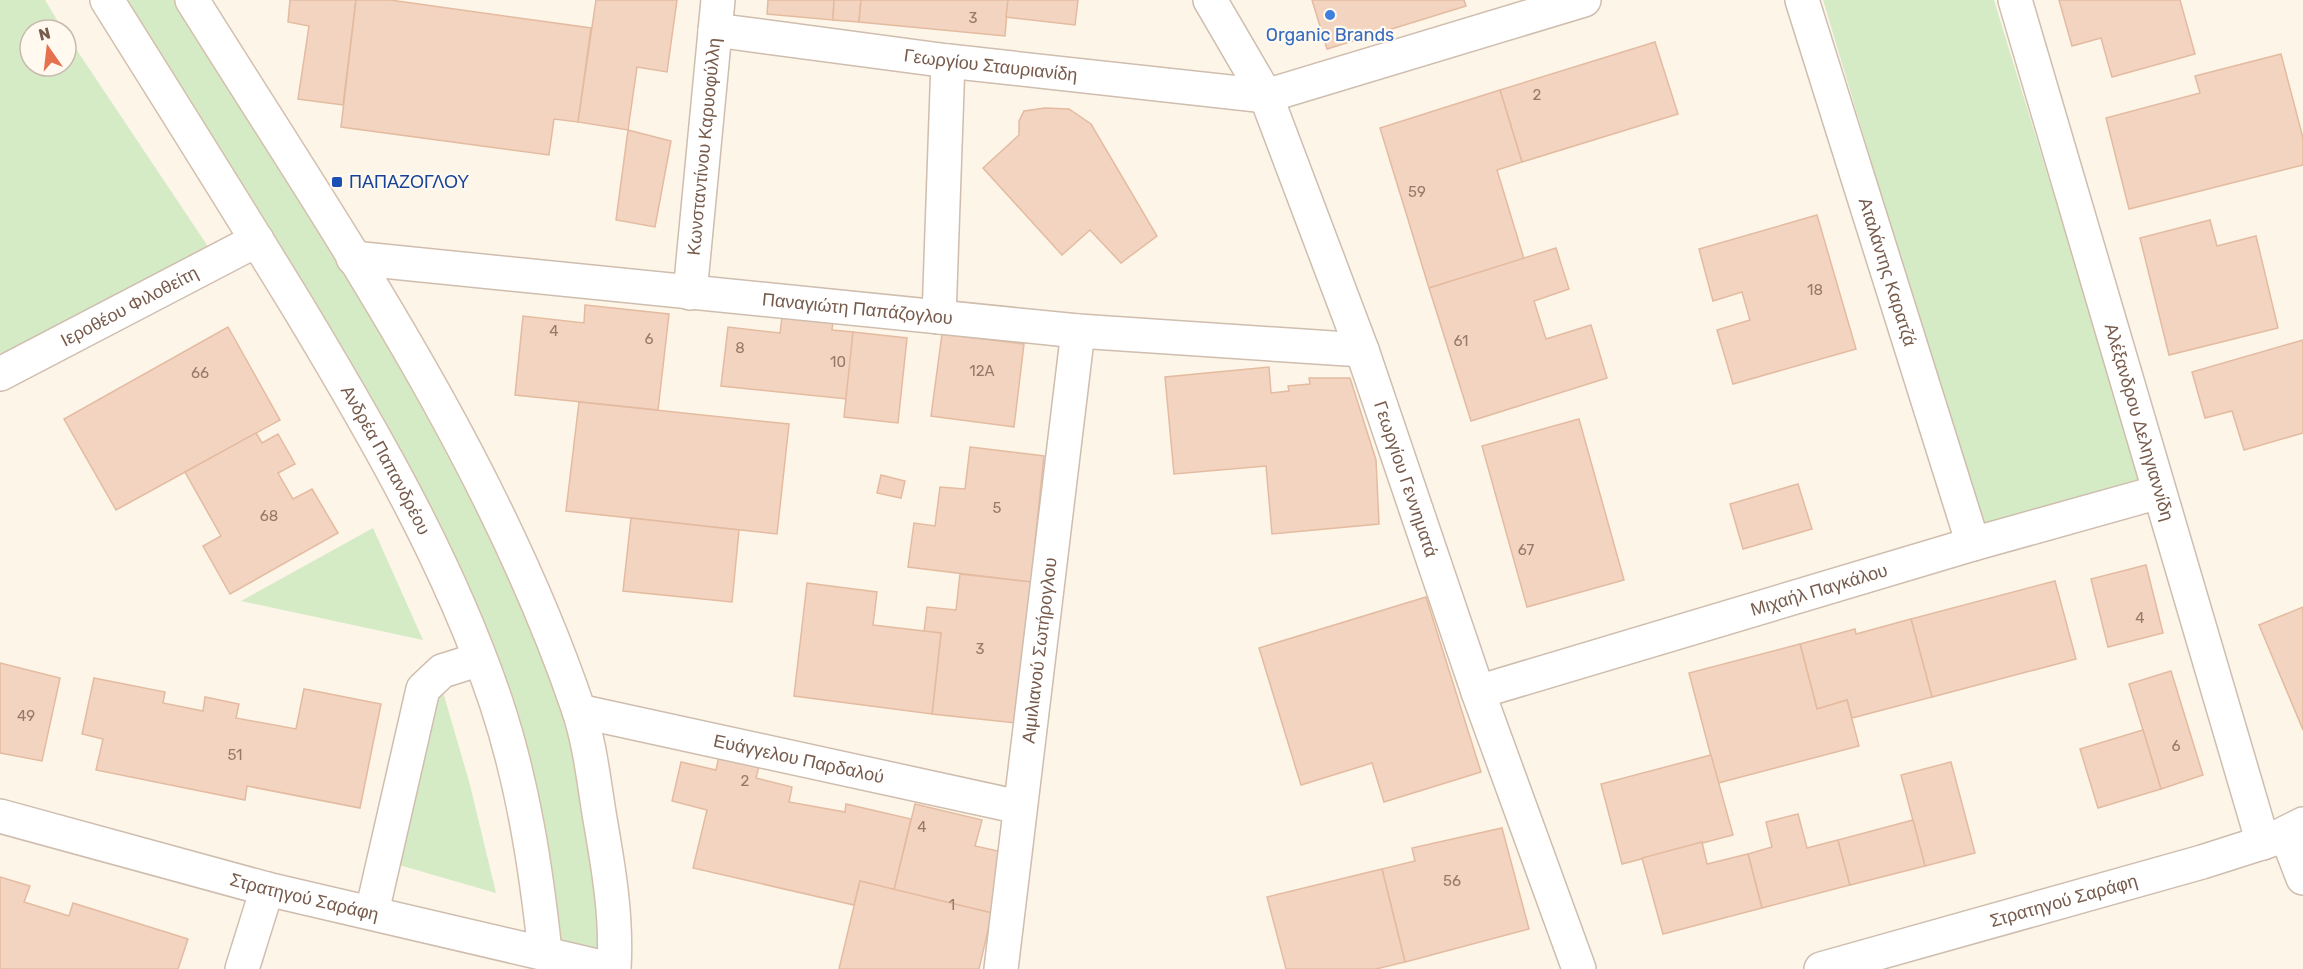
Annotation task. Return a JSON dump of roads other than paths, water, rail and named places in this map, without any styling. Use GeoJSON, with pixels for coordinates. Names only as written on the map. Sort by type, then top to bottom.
{"type":"FeatureCollection","features":[{"type":"Feature","properties":{"kind":"street","name":"Ανδρέα Παπανδρέου"},"geometry":{"type":"LineString","coordinates":[[107,0],[257,240],[391,465],[433,547],[496,703],[521,791],[536,873],[545,961]]}},
{"type":"Feature","properties":{"kind":"street"},"geometry":{"type":"LineString","coordinates":[[192,0],[418,365],[501,523],[579,711],[612,887],[616,932],[612,969]]}},
{"type":"Feature","properties":{"kind":"street","name":"Γεωργίου Γεννηματά"},"geometry":{"type":"LineString","coordinates":[[1210,0],[1266,96],[1362,350],[1479,692],[1580,969]]}},
{"type":"Feature","properties":{"kind":"street"},"geometry":{"type":"LineString","coordinates":[[1266,96],[1584,0]]}},
{"type":"Feature","properties":{"kind":"street","name":"Αταλάντης Καρατζά"},"geometry":{"type":"LineString","coordinates":[[1802,0],[1973,544]]}},
{"type":"Feature","properties":{"kind":"street","name":"Αλέξανδρου Δεληγιαννίδη"},"geometry":{"type":"LineString","coordinates":[[2015,0],[2159,492],[2292,830],[2303,878]]}},
{"type":"Feature","properties":{"kind":"street","name":"Γεωργίου Σταυριανίδη"},"geometry":{"type":"LineString","coordinates":[[717,15],[948,61],[1266,96]]}},
{"type":"Feature","properties":{"kind":"street","name":"Κωνσταντίνου Καρυοφύλλη"},"geometry":{"type":"LineString","coordinates":[[690,293],[717,15]]}},
{"type":"Feature","properties":{"kind":"street"},"geometry":{"type":"LineString","coordinates":[[939,317],[948,61]]}},
{"type":"Feature","properties":{"kind":"street","name":"Ιεροθέου Φιλοθείτη"},"geometry":{"type":"LineString","coordinates":[[0,374],[257,240]]}},
{"type":"Feature","properties":{"kind":"street","name":"Παναγιώτη Παπάζογλου"},"geometry":{"type":"LineString","coordinates":[[353,258],[1078,331],[1362,350]]}},
{"type":"Feature","properties":{"kind":"street","name":"Αιμιλιανού Σωτήρογλου"},"geometry":{"type":"LineString","coordinates":[[1001,969],[1078,331]]}},
{"type":"Feature","properties":{"kind":"street","name":"Μιχαήλ Παγκάλου"},"geometry":{"type":"LineString","coordinates":[[1479,692],[1973,544],[2159,492]]}},
{"type":"Feature","properties":{"kind":"street"},"geometry":{"type":"LineString","coordinates":[[372,912],[423,689],[442,671],[480,659]]}},
{"type":"Feature","properties":{"kind":"street","name":"Ευάγγελου Παρδαλού"},"geometry":{"type":"LineString","coordinates":[[579,711],[1019,807]]}},
{"type":"Feature","properties":{"kind":"street","name":"Στρατηγού Σαράφη"},"geometry":{"type":"LineString","coordinates":[[0,816],[267,889],[372,912],[545,961],[612,969]]}},
{"type":"Feature","properties":{"kind":"street","name":"Στρατηγού Σαράφη"},"geometry":{"type":"LineString","coordinates":[[1821,969],[2088,896],[2292,830]]}},
{"type":"Feature","properties":{"kind":"street"},"geometry":{"type":"LineString","coordinates":[[242,969],[267,889]]}},
{"type":"Feature","properties":{"kind":"place","name":"Organic Brands"},"geometry":{"type":"Point","coordinates":[1330,15]}},
{"type":"Feature","properties":{"kind":"place","name":"ΠΑΠΑΖΟΓΛΟΥ"},"geometry":{"type":"Point","coordinates":[337,182]}}]}
